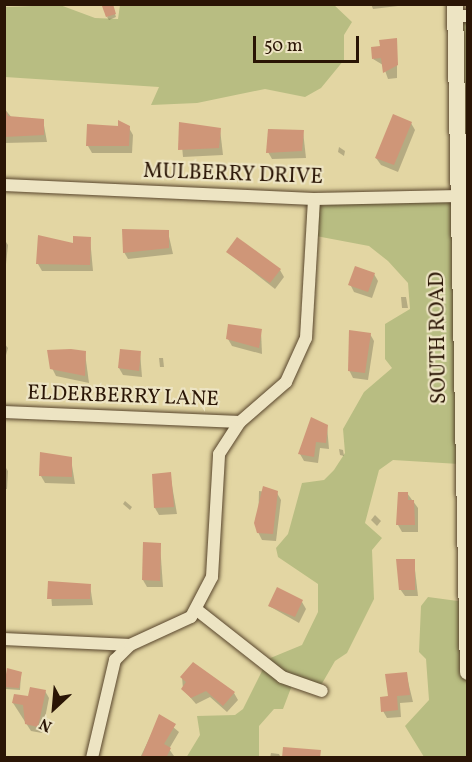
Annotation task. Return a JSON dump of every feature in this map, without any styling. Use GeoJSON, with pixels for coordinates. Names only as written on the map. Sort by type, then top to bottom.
{"type":"FeatureCollection","features":[{"type":"Feature","properties":{"kind":"street","name":"SOUTH ROAD"},"geometry":{"type":"LineString","coordinates":[[459,12],[459,196],[468,672]]}},
{"type":"Feature","properties":{"kind":"street","name":"MULBERRY DRIVE"},"geometry":{"type":"LineString","coordinates":[[4,185],[314,199],[459,196]]}},
{"type":"Feature","properties":{"kind":"street"},"geometry":{"type":"LineString","coordinates":[[93,758],[107,679],[130,645],[197,610],[216,560],[219,454],[240,422],[286,382],[299,357],[306,338],[314,199]]}},
{"type":"Feature","properties":{"kind":"street","name":"ELDERBERRY LANE"},"geometry":{"type":"LineString","coordinates":[[4,412],[240,422]]}},
{"type":"Feature","properties":{"kind":"street"},"geometry":{"type":"LineString","coordinates":[[197,610],[282,677],[322,691]]}},
{"type":"Feature","properties":{"kind":"street"},"geometry":{"type":"LineString","coordinates":[[4,639],[130,645]]}},
{"type":"Feature","properties":{"kind":"green space"},"geometry":{"type":"Polygon","coordinates":[[[333,4],[352,22],[344,35],[344,60],[321,88],[305,97],[265,89],[197,103],[151,105],[159,87],[5,77],[5,7],[60,5],[95,18],[118,19],[120,5],[333,4]]]}},
{"type":"Feature","properties":{"kind":"green space"},"geometry":{"type":"Polygon","coordinates":[[[467,19],[468,345],[459,464],[393,460],[379,470],[365,523],[382,538],[372,550],[374,599],[347,653],[335,661],[320,687],[294,680],[283,709],[274,709],[259,726],[259,757],[186,758],[200,735],[197,716],[235,715],[243,709],[268,659],[302,645],[318,612],[318,584],[278,557],[276,548],[288,534],[302,483],[324,480],[334,470],[345,453],[343,429],[364,392],[392,368],[385,359],[385,324],[410,309],[408,283],[388,261],[369,246],[316,236],[316,206],[457,197],[454,22],[467,19]]]}},
{"type":"Feature","properties":{"kind":"green space"},"geometry":{"type":"Polygon","coordinates":[[[428,597],[465,602],[467,757],[424,757],[405,726],[429,700],[426,659],[419,652],[421,606],[428,597]]]}},
{"type":"Feature","properties":{"kind":"building"},"geometry":{"type":"Polygon","coordinates":[[[113,4],[116,14],[106,17],[102,6],[113,4]]]}},
{"type":"Feature","properties":{"kind":"building"},"geometry":{"type":"Polygon","coordinates":[[[397,38],[398,65],[383,73],[381,58],[372,59],[371,47],[380,46],[379,40],[397,38]]]}},
{"type":"Feature","properties":{"kind":"building"},"geometry":{"type":"Polygon","coordinates":[[[4,107],[8,116],[44,119],[44,135],[4,137],[4,107]]]}},
{"type":"Feature","properties":{"kind":"building"},"geometry":{"type":"Polygon","coordinates":[[[393,114],[412,122],[394,165],[375,158],[393,114]]]}},
{"type":"Feature","properties":{"kind":"building"},"geometry":{"type":"Polygon","coordinates":[[[118,120],[130,126],[129,146],[86,146],[87,124],[118,126],[118,120]]]}},
{"type":"Feature","properties":{"kind":"building"},"geometry":{"type":"Polygon","coordinates":[[[179,122],[221,128],[219,148],[178,150],[179,122]]]}},
{"type":"Feature","properties":{"kind":"building"},"geometry":{"type":"Polygon","coordinates":[[[268,129],[304,130],[302,151],[266,153],[268,129]]]}},
{"type":"Feature","properties":{"kind":"building"},"geometry":{"type":"Polygon","coordinates":[[[122,229],[169,230],[169,248],[123,253],[122,229]]]}},
{"type":"Feature","properties":{"kind":"building"},"geometry":{"type":"Polygon","coordinates":[[[38,235],[73,243],[73,236],[91,237],[90,265],[36,264],[38,235]]]}},
{"type":"Feature","properties":{"kind":"building"},"geometry":{"type":"Polygon","coordinates":[[[237,237],[281,269],[270,283],[226,252],[237,237]]]}},
{"type":"Feature","properties":{"kind":"building"},"geometry":{"type":"Polygon","coordinates":[[[355,266],[375,273],[368,292],[348,285],[355,266]]]}},
{"type":"Feature","properties":{"kind":"building"},"geometry":{"type":"Polygon","coordinates":[[[228,324],[262,329],[259,348],[226,339],[228,324]]]}},
{"type":"Feature","properties":{"kind":"building"},"geometry":{"type":"Polygon","coordinates":[[[349,330],[371,333],[365,373],[348,371],[349,330]]]}},
{"type":"Feature","properties":{"kind":"building"},"geometry":{"type":"Polygon","coordinates":[[[120,349],[141,351],[139,371],[118,368],[120,349]]]}},
{"type":"Feature","properties":{"kind":"building"},"geometry":{"type":"Polygon","coordinates":[[[47,350],[86,351],[85,376],[50,369],[47,350]]]}},
{"type":"Feature","properties":{"kind":"building"},"geometry":{"type":"Polygon","coordinates":[[[311,417],[328,425],[326,443],[316,442],[314,457],[298,454],[311,417]]]}},
{"type":"Feature","properties":{"kind":"building"},"geometry":{"type":"Polygon","coordinates":[[[40,452],[72,457],[72,477],[39,476],[40,452]]]}},
{"type":"Feature","properties":{"kind":"building"},"geometry":{"type":"Polygon","coordinates":[[[171,472],[174,507],[154,508],[152,474],[171,472]]]}},
{"type":"Feature","properties":{"kind":"building"},"geometry":{"type":"Polygon","coordinates":[[[263,486],[278,491],[273,534],[257,533],[254,523],[263,486]]]}},
{"type":"Feature","properties":{"kind":"building"},"geometry":{"type":"Polygon","coordinates":[[[398,492],[408,492],[408,500],[414,500],[415,525],[396,525],[398,492]]]}},
{"type":"Feature","properties":{"kind":"building"},"geometry":{"type":"Polygon","coordinates":[[[143,542],[161,543],[160,581],[142,580],[143,542]]]}},
{"type":"Feature","properties":{"kind":"building"},"geometry":{"type":"Polygon","coordinates":[[[396,559],[415,559],[415,590],[399,590],[396,559]]]}},
{"type":"Feature","properties":{"kind":"building"},"geometry":{"type":"Polygon","coordinates":[[[48,581],[91,584],[90,599],[47,599],[48,581]]]}},
{"type":"Feature","properties":{"kind":"building"},"geometry":{"type":"Polygon","coordinates":[[[277,587],[303,600],[295,617],[268,606],[277,587]]]}},
{"type":"Feature","properties":{"kind":"building"},"geometry":{"type":"Polygon","coordinates":[[[193,662],[235,692],[223,706],[206,691],[191,698],[181,689],[186,682],[180,677],[193,662]]]}},
{"type":"Feature","properties":{"kind":"building"},"geometry":{"type":"Polygon","coordinates":[[[7,668],[22,672],[19,688],[4,687],[7,668]]]}},
{"type":"Feature","properties":{"kind":"building"},"geometry":{"type":"Polygon","coordinates":[[[407,672],[410,695],[397,696],[398,710],[381,712],[380,697],[388,696],[385,674],[407,672]]]}},
{"type":"Feature","properties":{"kind":"building"},"geometry":{"type":"Polygon","coordinates":[[[30,687],[46,690],[38,727],[25,724],[23,705],[12,703],[14,694],[28,696],[30,687]]]}},
{"type":"Feature","properties":{"kind":"building"},"geometry":{"type":"Polygon","coordinates":[[[159,714],[176,724],[164,744],[171,748],[166,758],[141,758],[159,714]]]}},
{"type":"Feature","properties":{"kind":"building"},"geometry":{"type":"Polygon","coordinates":[[[283,747],[321,750],[320,758],[282,758],[283,747]]]}}]}
